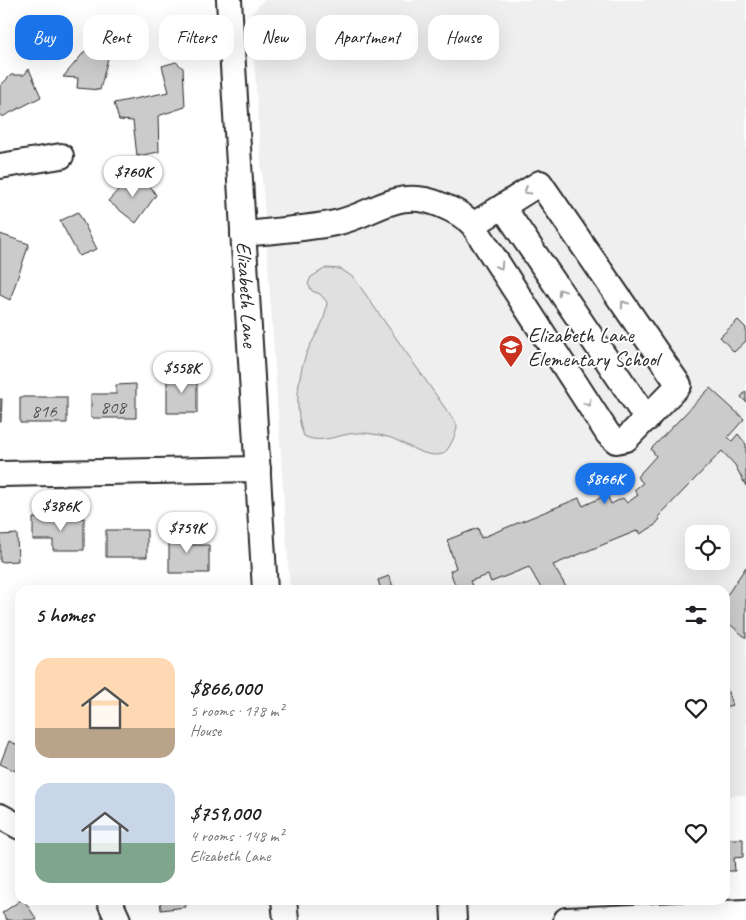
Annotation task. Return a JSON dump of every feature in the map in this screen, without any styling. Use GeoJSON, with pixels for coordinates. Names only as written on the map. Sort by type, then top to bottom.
{"type":"FeatureCollection","features":[{"type":"Feature","properties":{"kind":"street","name":"Elizabeth Lane"},"geometry":{"type":"LineString","coordinates":[[229,0],[265,585]]}},
{"type":"Feature","properties":{"kind":"street"},"geometry":{"type":"LineString","coordinates":[[0,166],[61,156]]}},
{"type":"Feature","properties":{"kind":"street"},"geometry":{"type":"LineString","coordinates":[[243,234],[336,223],[394,200],[408,198],[422,198],[466,217],[608,434],[616,441],[626,439],[680,385],[540,183],[473,225]]}},
{"type":"Feature","properties":{"kind":"street"},"geometry":{"type":"LineString","coordinates":[[503,207],[647,419]]}},
{"type":"Feature","properties":{"kind":"street"},"geometry":{"type":"LineString","coordinates":[[0,474],[258,469]]}},
{"type":"Feature","properties":{"kind":"street"},"geometry":{"type":"LineString","coordinates":[[0,816],[15,824]]}},
{"type":"Feature","properties":{"kind":"street"},"geometry":{"type":"LineString","coordinates":[[111,905],[118,920]]}},
{"type":"Feature","properties":{"kind":"street"},"geometry":{"type":"LineString","coordinates":[[284,905],[286,920]]}},
{"type":"Feature","properties":{"kind":"street"},"geometry":{"type":"LineString","coordinates":[[453,905],[454,920]]}},
{"type":"Feature","properties":{"kind":"street"},"geometry":{"type":"LineString","coordinates":[[566,920],[681,918],[746,912]]}},
{"type":"Feature","properties":{"kind":"shaded area","name":"Elizabeth Lane Elementary School"},"geometry":{"type":"Polygon","coordinates":[[[264,0],[746,0],[746,795],[730,796],[730,585],[290,585],[254,60],[306,60],[306,15],[251,15],[264,0]]]}},
{"type":"Feature","properties":{"kind":"shaded area"},"geometry":{"type":"Polygon","coordinates":[[[326,268],[341,269],[354,278],[457,425],[452,441],[444,453],[429,454],[381,435],[356,433],[326,439],[311,439],[304,436],[299,416],[299,383],[307,352],[322,323],[327,302],[320,294],[312,291],[308,284],[311,277],[326,268]]]}},
{"type":"Feature","properties":{"kind":"building"},"geometry":{"type":"Polygon","coordinates":[[[83,53],[83,60],[108,60],[100,90],[77,88],[78,78],[63,77],[83,53]]]}},
{"type":"Feature","properties":{"kind":"building"},"geometry":{"type":"Polygon","coordinates":[[[176,62],[183,68],[185,107],[158,116],[159,152],[137,156],[133,121],[119,120],[114,103],[169,92],[162,66],[176,62]]]}},
{"type":"Feature","properties":{"kind":"building"},"geometry":{"type":"Polygon","coordinates":[[[29,69],[41,97],[2,117],[0,112],[0,86],[11,75],[24,75],[29,69]]]}},
{"type":"Feature","properties":{"kind":"building"},"geometry":{"type":"Polygon","coordinates":[[[132,175],[148,183],[156,195],[136,223],[108,201],[132,175]]]}},
{"type":"Feature","properties":{"kind":"building"},"geometry":{"type":"Polygon","coordinates":[[[78,212],[97,249],[79,256],[60,221],[78,212]]]}},
{"type":"Feature","properties":{"kind":"building"},"geometry":{"type":"Polygon","coordinates":[[[0,234],[29,244],[10,300],[0,295],[0,234]]]}},
{"type":"Feature","properties":{"kind":"building"},"geometry":{"type":"Polygon","coordinates":[[[738,320],[746,328],[746,341],[734,352],[720,337],[738,320]]]}},
{"type":"Feature","properties":{"kind":"building"},"geometry":{"type":"Polygon","coordinates":[[[167,374],[197,374],[197,413],[167,413],[167,374]]]}},
{"type":"Feature","properties":{"kind":"building"},"geometry":{"type":"Polygon","coordinates":[[[136,384],[136,418],[91,418],[91,394],[116,394],[116,385],[136,384]]]}},
{"type":"Feature","properties":{"kind":"building","name":"Elizabeth Lane Elementary School"},"geometry":{"type":"Polygon","coordinates":[[[710,388],[744,419],[728,437],[732,441],[738,434],[746,444],[746,486],[735,465],[722,451],[658,517],[660,519],[654,526],[640,534],[639,530],[553,565],[565,585],[539,585],[529,567],[491,582],[488,575],[470,581],[472,585],[455,585],[450,571],[456,568],[447,540],[478,528],[481,538],[579,498],[583,506],[607,495],[611,504],[623,498],[627,503],[638,495],[634,490],[643,483],[637,477],[656,456],[651,449],[710,388]]]}},
{"type":"Feature","properties":{"kind":"building"},"geometry":{"type":"Polygon","coordinates":[[[746,391],[746,402],[741,397],[746,391]]]}},
{"type":"Feature","properties":{"kind":"building"},"geometry":{"type":"Polygon","coordinates":[[[20,397],[67,397],[67,423],[20,423],[20,397]]]}},
{"type":"Feature","properties":{"kind":"building"},"geometry":{"type":"Polygon","coordinates":[[[0,399],[2,399],[1,422],[0,422],[0,399]]]}},
{"type":"Feature","properties":{"kind":"building"},"geometry":{"type":"Polygon","coordinates":[[[33,518],[84,518],[84,550],[53,550],[53,540],[33,540],[33,518]]]}},
{"type":"Feature","properties":{"kind":"building"},"geometry":{"type":"Polygon","coordinates":[[[169,527],[185,527],[185,545],[209,545],[209,573],[169,573],[169,527]]]}},
{"type":"Feature","properties":{"kind":"building"},"geometry":{"type":"Polygon","coordinates":[[[106,530],[147,530],[147,557],[106,557],[106,530]]]}},
{"type":"Feature","properties":{"kind":"building"},"geometry":{"type":"Polygon","coordinates":[[[17,534],[18,561],[0,562],[0,535],[17,534]]]}},
{"type":"Feature","properties":{"kind":"building"},"geometry":{"type":"Polygon","coordinates":[[[746,567],[746,638],[730,624],[730,591],[746,567]]]}},
{"type":"Feature","properties":{"kind":"building"},"geometry":{"type":"Polygon","coordinates":[[[389,576],[393,585],[380,585],[378,580],[389,576]]]}},
{"type":"Feature","properties":{"kind":"building"},"geometry":{"type":"Polygon","coordinates":[[[9,741],[15,744],[15,771],[0,764],[9,741]]]}},
{"type":"Feature","properties":{"kind":"building"},"geometry":{"type":"Polygon","coordinates":[[[730,839],[743,839],[743,857],[734,858],[735,871],[730,871],[730,839]]]}},
{"type":"Feature","properties":{"kind":"building"},"geometry":{"type":"Polygon","coordinates":[[[15,904],[27,905],[37,920],[7,920],[2,913],[15,904]]]}},
{"type":"Feature","properties":{"kind":"building"},"geometry":{"type":"Polygon","coordinates":[[[160,905],[186,905],[186,907],[161,910],[160,905]]]}},
{"type":"Feature","properties":{"kind":"place","name":"Elizabeth Lane Elementary School"},"geometry":{"type":"Point","coordinates":[511,368]}}]}
